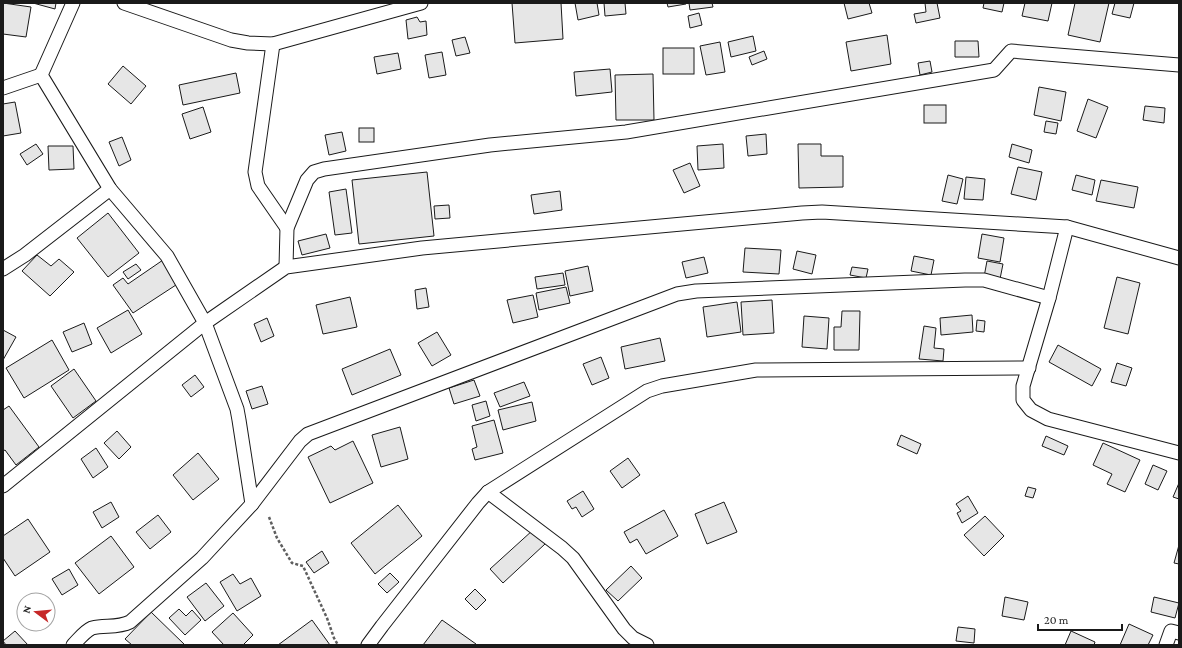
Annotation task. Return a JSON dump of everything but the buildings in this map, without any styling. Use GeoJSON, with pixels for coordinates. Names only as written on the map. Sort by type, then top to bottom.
{"type":"FeatureCollection","features":[{"type":"Feature","properties":{"kind":"lane"},"geometry":{"type":"LineString","coordinates":[[3,88],[41,75],[73,3]]}},
{"type":"Feature","properties":{"kind":"lane"},"geometry":{"type":"LineString","coordinates":[[124,3],[231,40],[248,43],[273,44],[421,3]]}},
{"type":"Feature","properties":{"kind":"lane"},"geometry":{"type":"LineString","coordinates":[[273,44],[255,172],[258,186],[287,228]]}},
{"type":"Feature","properties":{"kind":"lane"},"geometry":{"type":"LineString","coordinates":[[286,267],[287,228],[307,180],[314,172],[324,169],[490,145],[626,132],[994,70],[1011,51],[1179,65]]}},
{"type":"Feature","properties":{"kind":"lane"},"geometry":{"type":"LineString","coordinates":[[41,75],[110,189],[167,256],[204,323],[237,409],[255,500]]}},
{"type":"Feature","properties":{"kind":"lane"},"geometry":{"type":"LineString","coordinates":[[3,270],[25,255],[110,189]]}},
{"type":"Feature","properties":{"kind":"lane"},"geometry":{"type":"LineString","coordinates":[[3,486],[204,323],[286,267],[422,248],[802,213],[830,213],[1067,227],[1179,258]]}},
{"type":"Feature","properties":{"kind":"lane"},"geometry":{"type":"LineString","coordinates":[[1067,227],[1023,386],[1023,400],[1031,410],[1048,419],[1179,453]]}},
{"type":"Feature","properties":{"kind":"lane"},"geometry":{"type":"LineString","coordinates":[[73,645],[92,628],[124,625],[136,618],[202,558],[255,500],[300,441],[308,434],[677,294],[696,291],[984,280],[1048,298]]}},
{"type":"Feature","properties":{"kind":"lane"},"geometry":{"type":"LineString","coordinates":[[368,645],[488,492],[647,391],[662,386],[756,370],[1029,368]]}},
{"type":"Feature","properties":{"kind":"lane"},"geometry":{"type":"LineString","coordinates":[[488,492],[573,558],[624,629],[633,638],[647,645]]}},
{"type":"Feature","properties":{"kind":"lane"},"geometry":{"type":"LineString","coordinates":[[1166,645],[1171,631],[1179,633]]}},
{"type":"Feature","properties":{"kind":"path"},"geometry":{"type":"LineString","coordinates":[[255,500],[269,516],[277,538],[292,563],[303,566],[338,645]]}}]}
